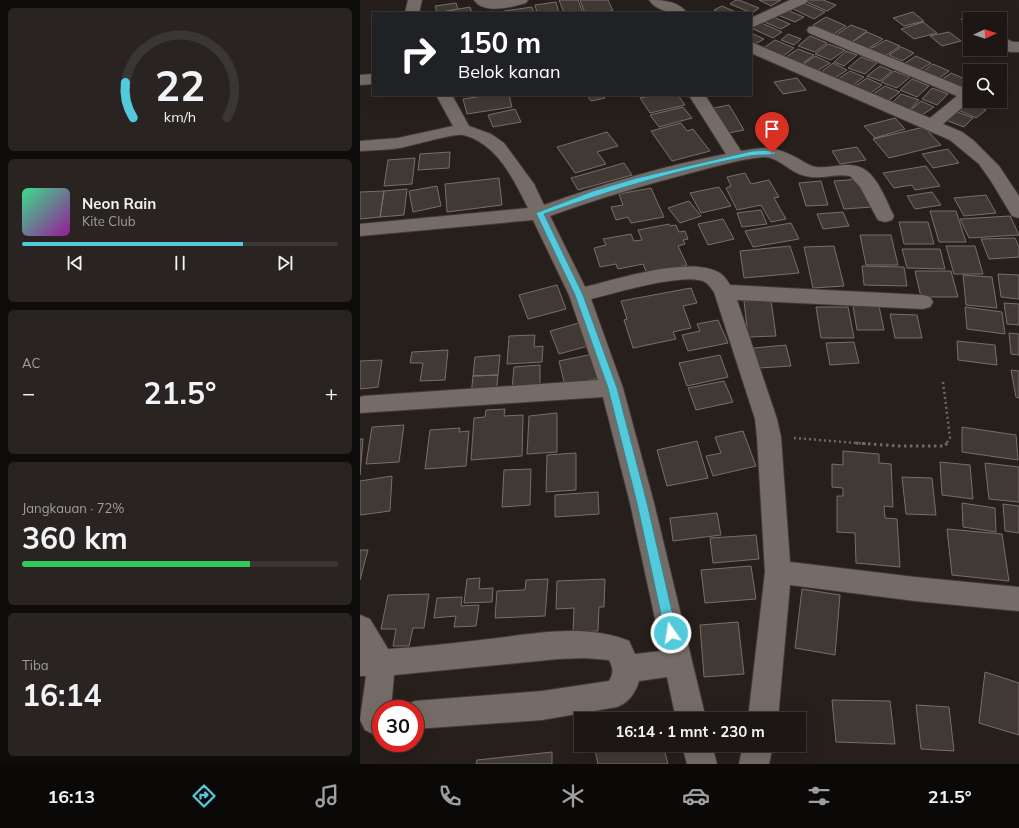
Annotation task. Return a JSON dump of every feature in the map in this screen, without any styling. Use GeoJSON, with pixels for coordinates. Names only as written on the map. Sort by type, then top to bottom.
{"type":"FeatureCollection","features":[{"type":"Feature","properties":{"kind":"street"},"geometry":{"type":"LineString","coordinates":[[412,12],[415,0]]}},
{"type":"Feature","properties":{"kind":"street"},"geometry":{"type":"LineString","coordinates":[[481,0],[490,4],[521,0]]}},
{"type":"Feature","properties":{"kind":"street"},"geometry":{"type":"LineString","coordinates":[[656,0],[678,12]]}},
{"type":"Feature","properties":{"kind":"street"},"geometry":{"type":"LineString","coordinates":[[752,24],[801,0]]}},
{"type":"Feature","properties":{"kind":"street"},"geometry":{"type":"LineString","coordinates":[[814,30],[963,92]]}},
{"type":"Feature","properties":{"kind":"street"},"geometry":{"type":"LineString","coordinates":[[1007,45],[1010,47],[1019,47]]}},
{"type":"Feature","properties":{"kind":"street"},"geometry":{"type":"LineString","coordinates":[[752,47],[932,124],[956,136],[972,146],[987,162],[999,178],[1019,212]]}},
{"type":"Feature","properties":{"kind":"street"},"geometry":{"type":"LineString","coordinates":[[360,80],[372,79]]}},
{"type":"Feature","properties":{"kind":"street"},"geometry":{"type":"LineString","coordinates":[[445,96],[462,129]]}},
{"type":"Feature","properties":{"kind":"street"},"geometry":{"type":"LineString","coordinates":[[698,97],[736,157]]}},
{"type":"Feature","properties":{"kind":"street"},"geometry":{"type":"LineString","coordinates":[[932,124],[963,99]]}},
{"type":"Feature","properties":{"kind":"street"},"geometry":{"type":"LineString","coordinates":[[360,146],[398,143],[462,129],[485,138],[498,147],[525,184],[579,295],[612,388],[642,503],[689,712]]}},
{"type":"Feature","properties":{"kind":"street"},"geometry":{"type":"LineString","coordinates":[[360,230],[540,213],[595,193],[632,182],[736,157],[752,154],[772,153],[783,157],[807,171],[818,173],[846,170],[856,172],[868,184],[885,216]]}},
{"type":"Feature","properties":{"kind":"street"},"geometry":{"type":"LineString","coordinates":[[579,295],[666,276],[692,272],[712,277],[724,292],[766,419],[769,437],[778,572],[764,712]]}},
{"type":"Feature","properties":{"kind":"street"},"geometry":{"type":"LineString","coordinates":[[724,292],[923,302]]}},
{"type":"Feature","properties":{"kind":"street"},"geometry":{"type":"LineString","coordinates":[[363,405],[612,388]]}},
{"type":"Feature","properties":{"kind":"street"},"geometry":{"type":"LineString","coordinates":[[778,572],[1019,600]]}},
{"type":"Feature","properties":{"kind":"street"},"geometry":{"type":"LineString","coordinates":[[360,628],[370,663],[372,721]]}},
{"type":"Feature","properties":{"kind":"street"},"geometry":{"type":"LineString","coordinates":[[370,663],[536,647],[608,646],[619,650],[627,669],[624,682],[617,693],[593,699],[557,704],[424,714]]}},
{"type":"Feature","properties":{"kind":"street"},"geometry":{"type":"LineString","coordinates":[[627,669],[678,662]]}},
{"type":"Feature","properties":{"kind":"street"},"geometry":{"type":"LineString","coordinates":[[699,752],[702,764]]}},
{"type":"Feature","properties":{"kind":"street"},"geometry":{"type":"LineString","coordinates":[[754,764],[757,752]]}},
{"type":"Feature","properties":{"kind":"path"},"geometry":{"type":"LineString","coordinates":[[769,437],[899,446],[945,446],[950,438],[943,382]]}},
{"type":"Feature","properties":{"kind":"building"},"geometry":{"type":"Polygon","coordinates":[[[559,0],[578,0],[583,12],[564,12],[559,0]]]}},
{"type":"Feature","properties":{"kind":"building"},"geometry":{"type":"Polygon","coordinates":[[[580,0],[608,0],[613,11],[599,12],[585,12],[580,0]]]}},
{"type":"Feature","properties":{"kind":"building"},"geometry":{"type":"Polygon","coordinates":[[[736,0],[739,0],[759,8],[752,13],[730,4],[736,0]]]}},
{"type":"Feature","properties":{"kind":"building"},"geometry":{"type":"Polygon","coordinates":[[[759,0],[781,0],[771,6],[759,0]]]}},
{"type":"Feature","properties":{"kind":"building"},"geometry":{"type":"Polygon","coordinates":[[[823,0],[836,5],[827,11],[804,1],[823,0]]]}},
{"type":"Feature","properties":{"kind":"building"},"geometry":{"type":"Polygon","coordinates":[[[556,2],[559,12],[537,12],[535,5],[556,2]]]}},
{"type":"Feature","properties":{"kind":"building"},"geometry":{"type":"Polygon","coordinates":[[[801,2],[825,12],[814,19],[791,8],[801,2]]]}},
{"type":"Feature","properties":{"kind":"building"},"geometry":{"type":"Polygon","coordinates":[[[456,3],[458,9],[437,12],[435,6],[456,3]]]}},
{"type":"Feature","properties":{"kind":"building"},"geometry":{"type":"Polygon","coordinates":[[[722,6],[736,12],[718,12],[714,10],[722,6]]]}},
{"type":"Feature","properties":{"kind":"building"},"geometry":{"type":"Polygon","coordinates":[[[470,7],[472,12],[442,12],[470,7]]]}},
{"type":"Feature","properties":{"kind":"building"},"geometry":{"type":"Polygon","coordinates":[[[532,7],[534,12],[504,12],[532,7]]]}},
{"type":"Feature","properties":{"kind":"building"},"geometry":{"type":"Polygon","coordinates":[[[784,9],[804,17],[795,22],[775,14],[784,9]]]}},
{"type":"Feature","properties":{"kind":"building"},"geometry":{"type":"Polygon","coordinates":[[[913,12],[924,21],[904,26],[893,18],[913,12]]]}},
{"type":"Feature","properties":{"kind":"building"},"geometry":{"type":"Polygon","coordinates":[[[771,16],[790,24],[781,29],[762,21],[771,16]]]}},
{"type":"Feature","properties":{"kind":"building"},"geometry":{"type":"Polygon","coordinates":[[[826,17],[846,26],[834,34],[813,25],[826,17]]]}},
{"type":"Feature","properties":{"kind":"building"},"geometry":{"type":"Polygon","coordinates":[[[759,22],[782,32],[773,38],[752,27],[759,22]]]}},
{"type":"Feature","properties":{"kind":"building"},"geometry":{"type":"Polygon","coordinates":[[[923,22],[937,33],[914,39],[901,29],[923,22]]]}},
{"type":"Feature","properties":{"kind":"building"},"geometry":{"type":"Polygon","coordinates":[[[851,25],[867,31],[852,42],[836,35],[851,25]]]}},
{"type":"Feature","properties":{"kind":"building"},"geometry":{"type":"Polygon","coordinates":[[[867,32],[883,39],[868,49],[852,42],[867,32]]]}},
{"type":"Feature","properties":{"kind":"building"},"geometry":{"type":"Polygon","coordinates":[[[949,32],[961,41],[942,46],[930,36],[949,32]]]}},
{"type":"Feature","properties":{"kind":"building"},"geometry":{"type":"Polygon","coordinates":[[[752,33],[764,39],[755,44],[752,42],[752,33]]]}},
{"type":"Feature","properties":{"kind":"building"},"geometry":{"type":"Polygon","coordinates":[[[788,34],[801,39],[794,45],[781,40],[788,34]]]}},
{"type":"Feature","properties":{"kind":"building"},"geometry":{"type":"Polygon","coordinates":[[[810,36],[827,43],[815,52],[798,46],[810,36]]]}},
{"type":"Feature","properties":{"kind":"building"},"geometry":{"type":"Polygon","coordinates":[[[775,40],[794,48],[782,57],[762,49],[775,40]]]}},
{"type":"Feature","properties":{"kind":"building"},"geometry":{"type":"Polygon","coordinates":[[[886,40],[900,46],[885,56],[870,49],[886,40]]]}},
{"type":"Feature","properties":{"kind":"building"},"geometry":{"type":"Polygon","coordinates":[[[828,44],[845,50],[831,60],[815,54],[828,44]]]}},
{"type":"Feature","properties":{"kind":"building"},"geometry":{"type":"Polygon","coordinates":[[[901,47],[914,53],[902,61],[889,55],[901,47]]]}},
{"type":"Feature","properties":{"kind":"building"},"geometry":{"type":"Polygon","coordinates":[[[798,49],[814,55],[802,64],[786,57],[798,49]]]}},
{"type":"Feature","properties":{"kind":"building"},"geometry":{"type":"Polygon","coordinates":[[[846,51],[857,55],[844,66],[834,62],[846,51]]]}},
{"type":"Feature","properties":{"kind":"building"},"geometry":{"type":"Polygon","coordinates":[[[815,56],[830,63],[817,71],[802,65],[815,56]]]}},
{"type":"Feature","properties":{"kind":"building"},"geometry":{"type":"Polygon","coordinates":[[[916,56],[931,63],[920,70],[905,63],[916,56]]]}},
{"type":"Feature","properties":{"kind":"building"},"geometry":{"type":"Polygon","coordinates":[[[861,57],[877,63],[865,74],[848,68],[861,57]]]}},
{"type":"Feature","properties":{"kind":"building"},"geometry":{"type":"Polygon","coordinates":[[[833,63],[847,70],[835,78],[821,72],[833,63]]]}},
{"type":"Feature","properties":{"kind":"building"},"geometry":{"type":"Polygon","coordinates":[[[933,64],[949,71],[938,79],[922,72],[933,64]]]}},
{"type":"Feature","properties":{"kind":"building"},"geometry":{"type":"Polygon","coordinates":[[[880,66],[892,71],[880,81],[867,76],[880,66]]]}},
{"type":"Feature","properties":{"kind":"building"},"geometry":{"type":"Polygon","coordinates":[[[850,71],[864,77],[852,86],[838,79],[850,71]]]}},
{"type":"Feature","properties":{"kind":"building"},"geometry":{"type":"Polygon","coordinates":[[[894,71],[910,77],[897,88],[881,82],[894,71]]]}},
{"type":"Feature","properties":{"kind":"building"},"geometry":{"type":"Polygon","coordinates":[[[951,73],[963,78],[963,86],[961,88],[941,80],[951,73]]]}},
{"type":"Feature","properties":{"kind":"building"},"geometry":{"type":"Polygon","coordinates":[[[797,78],[806,90],[783,94],[774,82],[797,78]]]}},
{"type":"Feature","properties":{"kind":"building"},"geometry":{"type":"Polygon","coordinates":[[[867,78],[882,85],[869,94],[854,87],[867,78]]]}},
{"type":"Feature","properties":{"kind":"building"},"geometry":{"type":"Polygon","coordinates":[[[912,79],[929,86],[917,97],[900,90],[912,79]]]}},
{"type":"Feature","properties":{"kind":"building"},"geometry":{"type":"Polygon","coordinates":[[[885,86],[900,92],[888,101],[873,94],[885,86]]]}},
{"type":"Feature","properties":{"kind":"building"},"geometry":{"type":"Polygon","coordinates":[[[932,88],[948,94],[937,105],[922,99],[932,88]]]}},
{"type":"Feature","properties":{"kind":"building"},"geometry":{"type":"Polygon","coordinates":[[[901,94],[919,100],[909,111],[891,104],[901,94]]]}},
{"type":"Feature","properties":{"kind":"building"},"geometry":{"type":"Polygon","coordinates":[[[484,96],[509,96],[512,107],[467,114],[463,99],[484,96]]]}},
{"type":"Feature","properties":{"kind":"building"},"geometry":{"type":"Polygon","coordinates":[[[588,96],[604,96],[605,98],[591,101],[588,96]]]}},
{"type":"Feature","properties":{"kind":"building"},"geometry":{"type":"Polygon","coordinates":[[[651,96],[679,96],[685,105],[650,113],[640,98],[651,96]]]}},
{"type":"Feature","properties":{"kind":"building"},"geometry":{"type":"Polygon","coordinates":[[[921,101],[934,107],[921,116],[909,111],[921,101]]]}},
{"type":"Feature","properties":{"kind":"building"},"geometry":{"type":"Polygon","coordinates":[[[963,103],[963,108],[981,108],[986,110],[976,118],[956,109],[963,103]]]}},
{"type":"Feature","properties":{"kind":"building"},"geometry":{"type":"Polygon","coordinates":[[[729,105],[744,130],[724,134],[709,109],[729,105]]]}},
{"type":"Feature","properties":{"kind":"building"},"geometry":{"type":"Polygon","coordinates":[[[683,107],[692,118],[659,127],[650,115],[683,107]]]}},
{"type":"Feature","properties":{"kind":"building"},"geometry":{"type":"Polygon","coordinates":[[[515,109],[521,122],[493,127],[488,115],[515,109]]]}},
{"type":"Feature","properties":{"kind":"building"},"geometry":{"type":"Polygon","coordinates":[[[952,110],[973,118],[964,127],[943,119],[952,110]]]}},
{"type":"Feature","properties":{"kind":"building"},"geometry":{"type":"Polygon","coordinates":[[[895,118],[905,129],[875,138],[864,126],[895,118]]]}},
{"type":"Feature","properties":{"kind":"building"},"geometry":{"type":"Polygon","coordinates":[[[681,123],[687,131],[693,129],[710,151],[672,161],[651,131],[681,123]]]}},
{"type":"Feature","properties":{"kind":"building"},"geometry":{"type":"Polygon","coordinates":[[[924,127],[941,145],[889,158],[873,139],[924,127]]]}},
{"type":"Feature","properties":{"kind":"building"},"geometry":{"type":"Polygon","coordinates":[[[607,132],[618,146],[597,152],[606,164],[575,173],[557,147],[607,132]]]}},
{"type":"Feature","properties":{"kind":"building"},"geometry":{"type":"Polygon","coordinates":[[[857,147],[866,160],[840,164],[832,151],[857,147]]]}},
{"type":"Feature","properties":{"kind":"building"},"geometry":{"type":"Polygon","coordinates":[[[948,149],[959,163],[933,168],[922,154],[948,149]]]}},
{"type":"Feature","properties":{"kind":"building"},"geometry":{"type":"Polygon","coordinates":[[[450,152],[449,168],[418,170],[420,154],[450,152]]]}},
{"type":"Feature","properties":{"kind":"building"},"geometry":{"type":"Polygon","coordinates":[[[415,158],[412,184],[384,186],[388,160],[415,158]]]}},
{"type":"Feature","properties":{"kind":"building"},"geometry":{"type":"Polygon","coordinates":[[[624,163],[632,175],[578,190],[571,178],[624,163]]]}},
{"type":"Feature","properties":{"kind":"building"},"geometry":{"type":"Polygon","coordinates":[[[926,166],[940,186],[915,190],[912,185],[894,188],[883,173],[926,166]]]}},
{"type":"Feature","properties":{"kind":"building"},"geometry":{"type":"Polygon","coordinates":[[[745,173],[751,184],[769,180],[779,197],[774,198],[786,219],[771,222],[761,205],[737,210],[726,188],[731,186],[727,177],[745,173]]]}},
{"type":"Feature","properties":{"kind":"building"},"geometry":{"type":"Polygon","coordinates":[[[499,178],[502,205],[447,212],[445,184],[499,178]]]}},
{"type":"Feature","properties":{"kind":"building"},"geometry":{"type":"Polygon","coordinates":[[[861,179],[872,207],[844,209],[834,181],[861,179]]]}},
{"type":"Feature","properties":{"kind":"building"},"geometry":{"type":"Polygon","coordinates":[[[821,181],[828,205],[806,206],[799,183],[821,181]]]}},
{"type":"Feature","properties":{"kind":"building"},"geometry":{"type":"Polygon","coordinates":[[[437,186],[441,206],[413,212],[409,191],[437,186]]]}},
{"type":"Feature","properties":{"kind":"building"},"geometry":{"type":"Polygon","coordinates":[[[719,187],[731,206],[701,213],[690,193],[719,187]]]}},
{"type":"Feature","properties":{"kind":"building"},"geometry":{"type":"Polygon","coordinates":[[[651,188],[664,217],[631,223],[628,217],[616,220],[611,207],[623,205],[619,194],[651,188]]]}},
{"type":"Feature","properties":{"kind":"building"},"geometry":{"type":"Polygon","coordinates":[[[407,189],[404,215],[380,217],[384,191],[407,189]]]}},
{"type":"Feature","properties":{"kind":"building"},"geometry":{"type":"Polygon","coordinates":[[[384,191],[380,217],[360,219],[360,192],[384,191]]]}},
{"type":"Feature","properties":{"kind":"building"},"geometry":{"type":"Polygon","coordinates":[[[932,192],[941,205],[915,209],[907,196],[932,192]]]}},
{"type":"Feature","properties":{"kind":"building"},"geometry":{"type":"Polygon","coordinates":[[[986,195],[996,213],[964,216],[954,198],[986,195]]]}},
{"type":"Feature","properties":{"kind":"building"},"geometry":{"type":"Polygon","coordinates":[[[689,201],[701,216],[680,223],[668,208],[689,201]]]}},
{"type":"Feature","properties":{"kind":"building"},"geometry":{"type":"Polygon","coordinates":[[[761,210],[767,224],[742,227],[737,213],[761,210]]]}},
{"type":"Feature","properties":{"kind":"building"},"geometry":{"type":"Polygon","coordinates":[[[930,211],[956,211],[966,242],[939,242],[930,211]]]}},
{"type":"Feature","properties":{"kind":"building"},"geometry":{"type":"Polygon","coordinates":[[[843,212],[849,226],[823,229],[817,214],[843,212]]]}},
{"type":"Feature","properties":{"kind":"building"},"geometry":{"type":"Polygon","coordinates":[[[1010,216],[1019,235],[969,238],[960,219],[1010,216]]]}},
{"type":"Feature","properties":{"kind":"building"},"geometry":{"type":"Polygon","coordinates":[[[723,219],[734,239],[708,245],[698,224],[723,219]]]}},
{"type":"Feature","properties":{"kind":"building"},"geometry":{"type":"Polygon","coordinates":[[[899,222],[928,222],[934,244],[904,244],[899,222]]]}},
{"type":"Feature","properties":{"kind":"building"},"geometry":{"type":"Polygon","coordinates":[[[791,223],[799,239],[753,247],[745,231],[791,223]]]}},
{"type":"Feature","properties":{"kind":"building"},"geometry":{"type":"Polygon","coordinates":[[[669,224],[670,226],[676,225],[679,232],[685,231],[688,239],[683,240],[685,244],[678,246],[687,265],[647,274],[643,264],[618,269],[616,264],[600,267],[594,248],[606,245],[603,239],[631,234],[634,241],[642,240],[638,230],[669,224]]]}},
{"type":"Feature","properties":{"kind":"building"},"geometry":{"type":"Polygon","coordinates":[[[860,235],[891,235],[898,265],[866,265],[860,235]]]}},
{"type":"Feature","properties":{"kind":"building"},"geometry":{"type":"Polygon","coordinates":[[[1015,238],[1019,247],[1019,257],[989,259],[981,239],[1015,238]]]}},
{"type":"Feature","properties":{"kind":"building"},"geometry":{"type":"Polygon","coordinates":[[[790,246],[799,273],[744,278],[740,251],[790,246]]]}},
{"type":"Feature","properties":{"kind":"building"},"geometry":{"type":"Polygon","coordinates":[[[834,246],[844,286],[813,288],[804,247],[834,246]]]}},
{"type":"Feature","properties":{"kind":"building"},"geometry":{"type":"Polygon","coordinates":[[[946,246],[975,246],[983,274],[954,274],[946,246]]]}},
{"type":"Feature","properties":{"kind":"building"},"geometry":{"type":"Polygon","coordinates":[[[902,249],[940,249],[945,269],[907,268],[902,249]]]}},
{"type":"Feature","properties":{"kind":"building"},"geometry":{"type":"Polygon","coordinates":[[[862,266],[904,267],[907,286],[864,285],[862,266]]]}},
{"type":"Feature","properties":{"kind":"building"},"geometry":{"type":"Polygon","coordinates":[[[915,271],[951,271],[958,297],[921,297],[915,271]]]}},
{"type":"Feature","properties":{"kind":"building"},"geometry":{"type":"Polygon","coordinates":[[[998,274],[1019,275],[1019,299],[1001,297],[998,274]]]}},
{"type":"Feature","properties":{"kind":"building"},"geometry":{"type":"Polygon","coordinates":[[[963,275],[992,277],[997,308],[966,305],[963,275]]]}},
{"type":"Feature","properties":{"kind":"building"},"geometry":{"type":"Polygon","coordinates":[[[557,285],[566,309],[528,319],[519,295],[557,285]]]}},
{"type":"Feature","properties":{"kind":"building"},"geometry":{"type":"Polygon","coordinates":[[[691,288],[697,303],[683,306],[691,328],[673,332],[676,339],[633,348],[624,320],[627,319],[621,301],[691,288]]]}},
{"type":"Feature","properties":{"kind":"building"},"geometry":{"type":"Polygon","coordinates":[[[771,300],[776,336],[748,337],[744,301],[771,300]]]}},
{"type":"Feature","properties":{"kind":"building"},"geometry":{"type":"Polygon","coordinates":[[[1004,303],[1019,304],[1019,325],[1007,324],[1004,303]]]}},
{"type":"Feature","properties":{"kind":"building"},"geometry":{"type":"Polygon","coordinates":[[[853,306],[879,306],[884,330],[857,330],[853,306]]]}},
{"type":"Feature","properties":{"kind":"building"},"geometry":{"type":"Polygon","coordinates":[[[816,307],[848,307],[854,338],[821,338],[816,307]]]}},
{"type":"Feature","properties":{"kind":"building"},"geometry":{"type":"Polygon","coordinates":[[[965,307],[1002,312],[1005,334],[967,329],[965,307]]]}},
{"type":"Feature","properties":{"kind":"building"},"geometry":{"type":"Polygon","coordinates":[[[890,314],[917,315],[922,338],[895,338],[890,314]]]}},
{"type":"Feature","properties":{"kind":"building"},"geometry":{"type":"Polygon","coordinates":[[[718,320],[728,343],[688,351],[682,335],[700,331],[697,324],[718,320]]]}},
{"type":"Feature","properties":{"kind":"building"},"geometry":{"type":"Polygon","coordinates":[[[579,323],[588,346],[559,354],[550,331],[579,323]]]}},
{"type":"Feature","properties":{"kind":"building"},"geometry":{"type":"Polygon","coordinates":[[[1009,333],[1019,334],[1019,355],[1011,354],[1009,333]]]}},
{"type":"Feature","properties":{"kind":"building"},"geometry":{"type":"Polygon","coordinates":[[[535,335],[534,347],[543,346],[542,362],[507,364],[509,336],[535,335]]]}},
{"type":"Feature","properties":{"kind":"building"},"geometry":{"type":"Polygon","coordinates":[[[957,341],[995,345],[997,365],[958,360],[957,341]]]}},
{"type":"Feature","properties":{"kind":"building"},"geometry":{"type":"Polygon","coordinates":[[[854,342],[859,363],[830,365],[826,343],[854,342]]]}},
{"type":"Feature","properties":{"kind":"building"},"geometry":{"type":"Polygon","coordinates":[[[786,345],[791,366],[759,368],[754,348],[786,345]]]}},
{"type":"Feature","properties":{"kind":"building"},"geometry":{"type":"Polygon","coordinates":[[[448,350],[445,380],[420,381],[423,363],[410,363],[412,352],[448,350]]]}},
{"type":"Feature","properties":{"kind":"building"},"geometry":{"type":"Polygon","coordinates":[[[593,354],[599,378],[565,386],[559,361],[593,354]]]}},
{"type":"Feature","properties":{"kind":"building"},"geometry":{"type":"Polygon","coordinates":[[[500,355],[498,375],[473,376],[475,357],[500,355]]]}},
{"type":"Feature","properties":{"kind":"building"},"geometry":{"type":"Polygon","coordinates":[[[720,355],[728,377],[687,386],[679,363],[720,355]]]}},
{"type":"Feature","properties":{"kind":"building"},"geometry":{"type":"Polygon","coordinates":[[[382,360],[378,387],[360,389],[360,361],[382,360]]]}},
{"type":"Feature","properties":{"kind":"building"},"geometry":{"type":"Polygon","coordinates":[[[540,365],[540,387],[512,389],[514,367],[540,365]]]}},
{"type":"Feature","properties":{"kind":"building"},"geometry":{"type":"Polygon","coordinates":[[[1011,370],[1019,371],[1019,398],[1016,397],[1011,370]]]}},
{"type":"Feature","properties":{"kind":"building"},"geometry":{"type":"Polygon","coordinates":[[[498,375],[496,394],[471,396],[473,376],[498,375]]]}},
{"type":"Feature","properties":{"kind":"building"},"geometry":{"type":"Polygon","coordinates":[[[724,381],[733,402],[696,410],[688,388],[724,381]]]}},
{"type":"Feature","properties":{"kind":"building"},"geometry":{"type":"Polygon","coordinates":[[[505,409],[504,416],[523,415],[522,456],[471,460],[474,418],[485,417],[486,410],[505,409]]]}},
{"type":"Feature","properties":{"kind":"building"},"geometry":{"type":"Polygon","coordinates":[[[557,413],[557,452],[527,454],[529,416],[557,413]]]}},
{"type":"Feature","properties":{"kind":"building"},"geometry":{"type":"Polygon","coordinates":[[[404,425],[399,462],[366,464],[372,427],[404,425]]]}},
{"type":"Feature","properties":{"kind":"building"},"geometry":{"type":"Polygon","coordinates":[[[962,427],[1016,435],[1018,460],[962,452],[962,427]]]}},
{"type":"Feature","properties":{"kind":"building"},"geometry":{"type":"Polygon","coordinates":[[[460,428],[459,432],[469,431],[466,466],[425,469],[430,430],[460,428]]]}},
{"type":"Feature","properties":{"kind":"building"},"geometry":{"type":"Polygon","coordinates":[[[743,431],[756,466],[713,476],[706,456],[721,453],[715,437],[743,431]]]}},
{"type":"Feature","properties":{"kind":"building"},"geometry":{"type":"Polygon","coordinates":[[[360,439],[363,439],[360,475],[360,439]]]}},
{"type":"Feature","properties":{"kind":"building"},"geometry":{"type":"Polygon","coordinates":[[[697,441],[708,478],[667,486],[657,450],[697,441]]]}},
{"type":"Feature","properties":{"kind":"building"},"geometry":{"type":"Polygon","coordinates":[[[843,451],[879,454],[879,463],[891,464],[893,507],[884,506],[885,518],[897,519],[900,567],[856,563],[855,533],[837,532],[837,496],[843,496],[843,488],[832,487],[832,464],[843,465],[843,451]]]}},
{"type":"Feature","properties":{"kind":"building"},"geometry":{"type":"Polygon","coordinates":[[[576,453],[576,490],[546,492],[547,455],[576,453]]]}},
{"type":"Feature","properties":{"kind":"building"},"geometry":{"type":"Polygon","coordinates":[[[940,462],[970,465],[973,499],[942,495],[940,462]]]}},
{"type":"Feature","properties":{"kind":"building"},"geometry":{"type":"Polygon","coordinates":[[[985,463],[1019,467],[1019,502],[989,499],[985,463]]]}},
{"type":"Feature","properties":{"kind":"building"},"geometry":{"type":"Polygon","coordinates":[[[531,469],[530,505],[502,507],[504,470],[531,469]]]}},
{"type":"Feature","properties":{"kind":"building"},"geometry":{"type":"Polygon","coordinates":[[[392,476],[390,511],[360,515],[360,481],[392,476]]]}},
{"type":"Feature","properties":{"kind":"building"},"geometry":{"type":"Polygon","coordinates":[[[902,477],[932,478],[936,515],[906,514],[902,477]]]}},
{"type":"Feature","properties":{"kind":"building"},"geometry":{"type":"Polygon","coordinates":[[[598,492],[599,514],[555,517],[555,495],[598,492]]]}},
{"type":"Feature","properties":{"kind":"building"},"geometry":{"type":"Polygon","coordinates":[[[962,503],[995,508],[996,532],[963,527],[962,503]]]}},
{"type":"Feature","properties":{"kind":"building"},"geometry":{"type":"Polygon","coordinates":[[[1003,504],[1019,506],[1019,533],[1005,531],[1003,504]]]}},
{"type":"Feature","properties":{"kind":"building"},"geometry":{"type":"Polygon","coordinates":[[[717,513],[721,535],[673,541],[670,518],[717,513]]]}},
{"type":"Feature","properties":{"kind":"building"},"geometry":{"type":"Polygon","coordinates":[[[947,529],[1002,534],[1009,581],[952,575],[947,529]]]}},
{"type":"Feature","properties":{"kind":"building"},"geometry":{"type":"Polygon","coordinates":[[[756,535],[759,559],[713,563],[710,538],[756,535]]]}},
{"type":"Feature","properties":{"kind":"building"},"geometry":{"type":"Polygon","coordinates":[[[360,550],[368,550],[360,580],[360,550]]]}},
{"type":"Feature","properties":{"kind":"building"},"geometry":{"type":"Polygon","coordinates":[[[751,566],[756,599],[705,603],[701,570],[751,566]]]}},
{"type":"Feature","properties":{"kind":"building"},"geometry":{"type":"Polygon","coordinates":[[[480,578],[479,589],[493,588],[492,602],[464,603],[467,579],[480,578]]]}},
{"type":"Feature","properties":{"kind":"building"},"geometry":{"type":"Polygon","coordinates":[[[548,579],[545,616],[495,618],[497,591],[525,590],[526,580],[548,579]]]}},
{"type":"Feature","properties":{"kind":"building"},"geometry":{"type":"Polygon","coordinates":[[[605,579],[604,607],[599,607],[598,631],[573,632],[574,608],[556,609],[557,581],[605,579]]]}},
{"type":"Feature","properties":{"kind":"building"},"geometry":{"type":"Polygon","coordinates":[[[802,589],[840,595],[835,655],[795,648],[802,589]]]}},
{"type":"Feature","properties":{"kind":"building"},"geometry":{"type":"Polygon","coordinates":[[[429,594],[424,628],[413,628],[409,646],[393,646],[396,629],[381,629],[388,595],[429,594]]]}},
{"type":"Feature","properties":{"kind":"building"},"geometry":{"type":"Polygon","coordinates":[[[462,597],[461,606],[479,605],[476,626],[454,627],[456,616],[434,618],[437,598],[462,597]]]}},
{"type":"Feature","properties":{"kind":"building"},"geometry":{"type":"Polygon","coordinates":[[[738,622],[744,674],[704,677],[700,625],[738,622]]]}},
{"type":"Feature","properties":{"kind":"building"},"geometry":{"type":"Polygon","coordinates":[[[985,672],[1019,683],[1019,735],[979,723],[985,672]]]}},
{"type":"Feature","properties":{"kind":"building"},"geometry":{"type":"Polygon","coordinates":[[[832,700],[890,701],[895,744],[836,742],[832,700]]]}},
{"type":"Feature","properties":{"kind":"building"},"geometry":{"type":"Polygon","coordinates":[[[916,705],[949,707],[954,751],[921,749],[916,705]]]}},
{"type":"Feature","properties":{"kind":"building"},"geometry":{"type":"Polygon","coordinates":[[[552,752],[552,764],[476,764],[477,760],[552,752]]]}},
{"type":"Feature","properties":{"kind":"building"},"geometry":{"type":"Polygon","coordinates":[[[595,752],[665,752],[668,764],[598,764],[595,752]]]}},
{"type":"Feature","properties":{"kind":"route"},"geometry":{"type":"LineString","coordinates":[[671,633],[642,503],[612,388],[579,295],[540,213],[595,193],[640,180],[716,161],[764,152],[772,153]]}}]}
